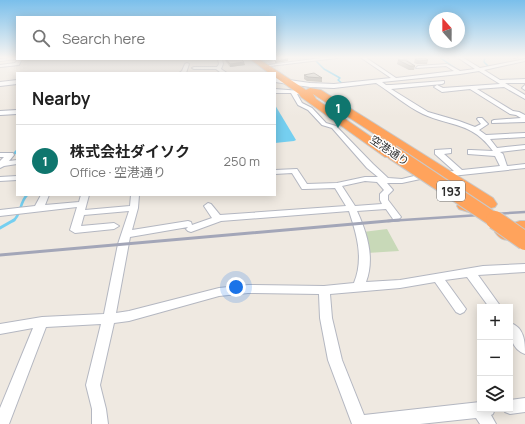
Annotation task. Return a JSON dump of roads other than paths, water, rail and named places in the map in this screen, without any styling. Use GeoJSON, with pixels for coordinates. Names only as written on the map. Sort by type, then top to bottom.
{"type":"FeatureCollection","features":[{"type":"Feature","properties":{"kind":"highway","name":"空港通り"},"geometry":{"type":"LineString","coordinates":[[281,77],[525,232]]}},
{"type":"Feature","properties":{"kind":"highway","name":"空港通り"},"geometry":{"type":"LineString","coordinates":[[284,77],[298,88]]}},
{"type":"Feature","properties":{"kind":"highway"},"geometry":{"type":"LineString","coordinates":[[298,88],[318,92],[488,201],[488,204],[472,208],[464,206],[304,95],[298,88]]}},
{"type":"Feature","properties":{"kind":"highway","name":"空港通り"},"geometry":{"type":"LineString","coordinates":[[382,141],[525,241]]}},
{"type":"Feature","properties":{"kind":"highway"},"geometry":{"type":"LineString","coordinates":[[525,226],[520,226],[504,232],[525,247]]}},
{"type":"Feature","properties":{"kind":"street"},"geometry":{"type":"LineString","coordinates":[[276,91],[423,77]]}},
{"type":"Feature","properties":{"kind":"street"},"geometry":{"type":"LineString","coordinates":[[434,77],[454,89]]}},
{"type":"Feature","properties":{"kind":"street"},"geometry":{"type":"LineString","coordinates":[[491,77],[525,97]]}},
{"type":"Feature","properties":{"kind":"street"},"geometry":{"type":"LineString","coordinates":[[276,80],[298,88]]}},
{"type":"Feature","properties":{"kind":"street"},"geometry":{"type":"LineString","coordinates":[[498,81],[525,80]]}},
{"type":"Feature","properties":{"kind":"street"},"geometry":{"type":"LineString","coordinates":[[377,81],[423,112],[464,124],[475,130],[498,152],[504,167]]}},
{"type":"Feature","properties":{"kind":"street"},"geometry":{"type":"LineString","coordinates":[[1,86],[16,82]]}},
{"type":"Feature","properties":{"kind":"street"},"geometry":{"type":"LineString","coordinates":[[388,86],[391,87],[442,82]]}},
{"type":"Feature","properties":{"kind":"street"},"geometry":{"type":"LineString","coordinates":[[437,87],[442,90],[504,84]]}},
{"type":"Feature","properties":{"kind":"street"},"geometry":{"type":"LineString","coordinates":[[298,88],[300,104],[310,109],[324,124],[334,127],[383,180],[389,190],[384,194],[384,200],[396,217]]}},
{"type":"Feature","properties":{"kind":"street"},"geometry":{"type":"LineString","coordinates":[[472,88],[512,113],[517,113],[525,119]]}},
{"type":"Feature","properties":{"kind":"street"},"geometry":{"type":"LineString","coordinates":[[515,91],[525,89]]}},
{"type":"Feature","properties":{"kind":"street"},"geometry":{"type":"LineString","coordinates":[[0,113],[16,112]]}},
{"type":"Feature","properties":{"kind":"street"},"geometry":{"type":"LineString","coordinates":[[475,130],[485,124],[480,119]]}},
{"type":"Feature","properties":{"kind":"street"},"geometry":{"type":"LineString","coordinates":[[494,122],[525,119]]}},
{"type":"Feature","properties":{"kind":"street"},"geometry":{"type":"LineString","coordinates":[[484,137],[525,136]]}},
{"type":"Feature","properties":{"kind":"street"},"geometry":{"type":"LineString","coordinates":[[471,152],[498,152],[525,147]]}},
{"type":"Feature","properties":{"kind":"street"},"geometry":{"type":"LineString","coordinates":[[448,151],[438,152],[461,173]]}},
{"type":"Feature","properties":{"kind":"street"},"geometry":{"type":"LineString","coordinates":[[0,155],[10,155],[1,165]]}},
{"type":"Feature","properties":{"kind":"street"},"geometry":{"type":"LineString","coordinates":[[1,165],[16,162]]}},
{"type":"Feature","properties":{"kind":"street"},"geometry":{"type":"LineString","coordinates":[[446,174],[525,166]]}},
{"type":"Feature","properties":{"kind":"street"},"geometry":{"type":"LineString","coordinates":[[276,172],[294,171],[305,187],[337,185],[364,179],[402,181],[422,176]]}},
{"type":"Feature","properties":{"kind":"street"},"geometry":{"type":"LineString","coordinates":[[0,179],[16,178]]}},
{"type":"Feature","properties":{"kind":"street"},"geometry":{"type":"LineString","coordinates":[[337,185],[344,193],[358,225],[365,260],[363,274],[358,287]]}},
{"type":"Feature","properties":{"kind":"street"},"geometry":{"type":"LineString","coordinates":[[39,208],[45,196]]}},
{"type":"Feature","properties":{"kind":"street"},"geometry":{"type":"LineString","coordinates":[[100,424],[99,409],[94,386],[99,354],[109,319],[124,244],[134,208],[135,196]]}},
{"type":"Feature","properties":{"kind":"street"},"geometry":{"type":"LineString","coordinates":[[82,204],[75,230],[114,226]]}},
{"type":"Feature","properties":{"kind":"street"},"geometry":{"type":"LineString","coordinates":[[0,213],[82,204],[134,208]]}},
{"type":"Feature","properties":{"kind":"street"},"geometry":{"type":"LineString","coordinates":[[208,206],[218,219]]}},
{"type":"Feature","properties":{"kind":"street"},"geometry":{"type":"LineString","coordinates":[[128,234],[189,226],[218,219],[388,206]]}},
{"type":"Feature","properties":{"kind":"street"},"geometry":{"type":"LineString","coordinates":[[0,329],[42,322],[109,319],[129,316],[219,292],[248,288],[324,290],[400,284],[470,272],[525,268]]}},
{"type":"Feature","properties":{"kind":"street"},"geometry":{"type":"LineString","coordinates":[[470,272],[493,304]]}},
{"type":"Feature","properties":{"kind":"street"},"geometry":{"type":"LineString","coordinates":[[437,277],[460,309]]}},
{"type":"Feature","properties":{"kind":"street"},"geometry":{"type":"LineString","coordinates":[[324,290],[326,318],[335,360],[359,424],[477,411]]}},
{"type":"Feature","properties":{"kind":"street"},"geometry":{"type":"LineString","coordinates":[[1,424],[42,322]]}},
{"type":"Feature","properties":{"kind":"street"},"geometry":{"type":"LineString","coordinates":[[513,332],[525,348]]}},
{"type":"Feature","properties":{"kind":"street"},"geometry":{"type":"LineString","coordinates":[[513,407],[525,405]]}},
{"type":"Feature","properties":{"kind":"street"},"geometry":{"type":"LineString","coordinates":[[485,412],[488,424]]}},
{"type":"Feature","properties":{"kind":"water"},"geometry":{"type":"Polygon","coordinates":[[[276,107],[296,140],[276,143],[276,107]]]}},
{"type":"Feature","properties":{"kind":"waterway"},"geometry":{"type":"LineString","coordinates":[[338,77],[340,78],[338,80],[343,84]]}},
{"type":"Feature","properties":{"kind":"waterway"},"geometry":{"type":"LineString","coordinates":[[14,220],[18,215],[26,196]]}},
{"type":"Feature","properties":{"kind":"waterway"},"geometry":{"type":"LineString","coordinates":[[0,228],[14,220]]}},
{"type":"Feature","properties":{"kind":"railway"},"geometry":{"type":"LineString","coordinates":[[388,221],[525,212]]}},
{"type":"Feature","properties":{"kind":"railway"},"geometry":{"type":"LineString","coordinates":[[0,255],[399,220]]}},
{"type":"Feature","properties":{"kind":"place","name":"株式会社ダイソク"},"geometry":{"type":"Point","coordinates":[338,128]}}]}
